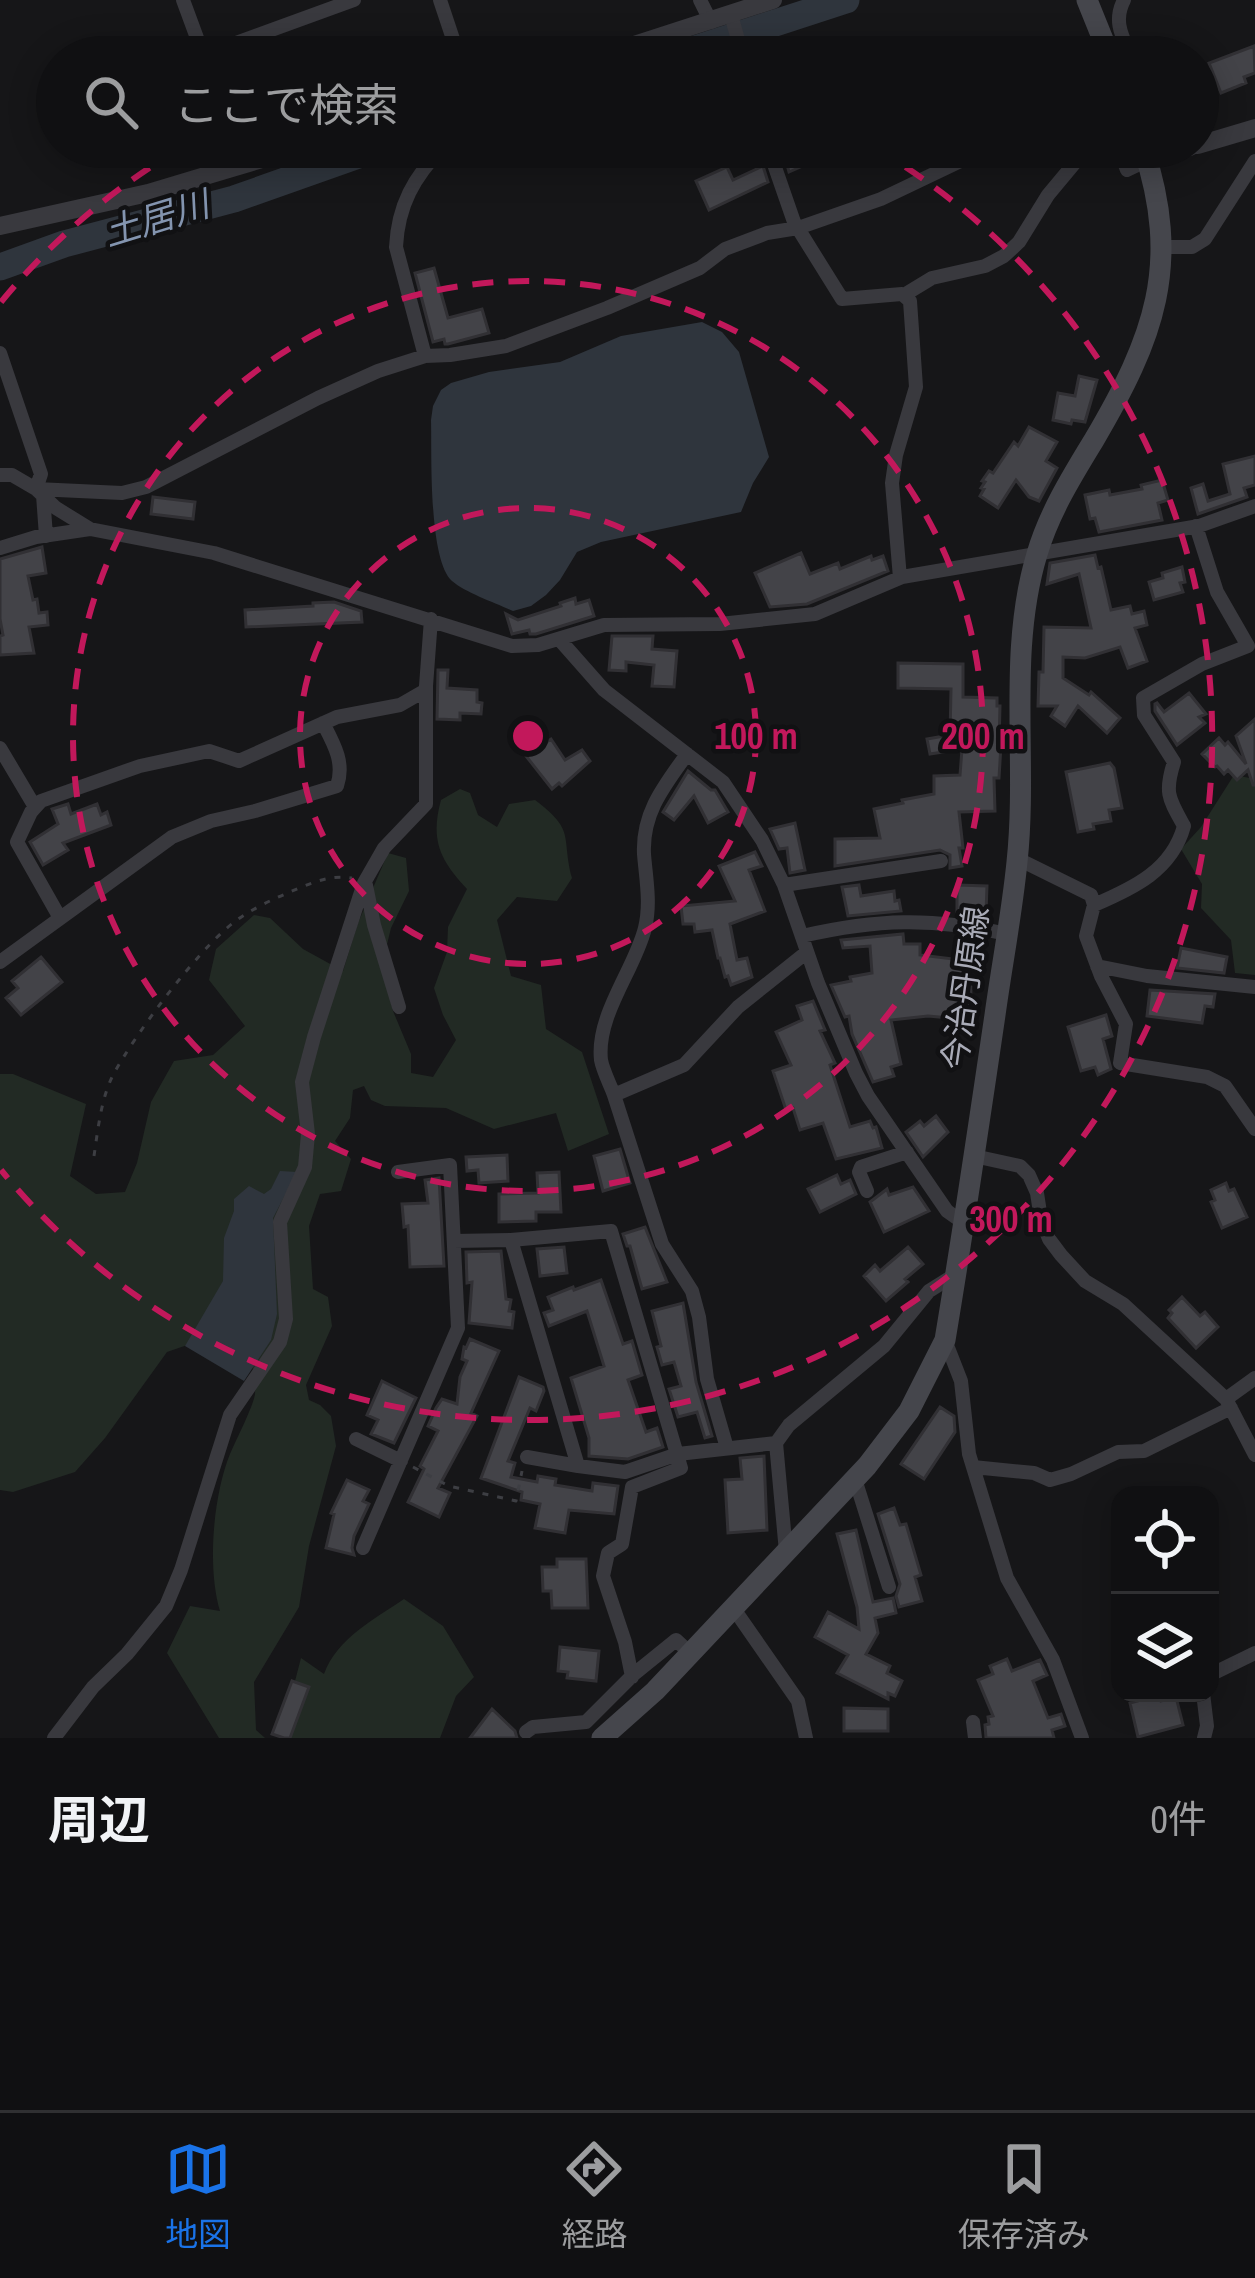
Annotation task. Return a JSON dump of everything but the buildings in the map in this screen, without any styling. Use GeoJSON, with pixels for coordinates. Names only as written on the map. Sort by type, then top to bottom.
{"type":"FeatureCollection","features":[{"type":"Feature","properties":{"kind":"main road"},"geometry":{"type":"LineString","coordinates":[[1087,0],[1102,36]]}},
{"type":"Feature","properties":{"kind":"main road","name":"今治丹原線"},"geometry":{"type":"LineString","coordinates":[[602,1738],[655,1691],[855,1479],[909,1411],[945,1340],[1018,859],[1027,598],[1037,552],[1056,507],[1134,369],[1149,332],[1163,248],[1158,168]]}},
{"type":"Feature","properties":{"kind":"street"},"geometry":{"type":"LineString","coordinates":[[183,0],[196,36]]}},
{"type":"Feature","properties":{"kind":"street"},"geometry":{"type":"LineString","coordinates":[[257,36],[354,0]]}},
{"type":"Feature","properties":{"kind":"street"},"geometry":{"type":"LineString","coordinates":[[440,0],[452,36]]}},
{"type":"Feature","properties":{"kind":"street"},"geometry":{"type":"LineString","coordinates":[[700,0],[711,22]]}},
{"type":"Feature","properties":{"kind":"street"},"geometry":{"type":"LineString","coordinates":[[665,36],[711,22],[732,21],[773,0]]}},
{"type":"Feature","properties":{"kind":"street"},"geometry":{"type":"LineString","coordinates":[[1123,36],[1117,13],[1124,0]]}},
{"type":"Feature","properties":{"kind":"street"},"geometry":{"type":"LineString","coordinates":[[732,21],[736,36]]}},
{"type":"Feature","properties":{"kind":"street"},"geometry":{"type":"LineString","coordinates":[[1219,139],[1255,128]]}},
{"type":"Feature","properties":{"kind":"street"},"geometry":{"type":"LineString","coordinates":[[1163,248],[1192,247],[1205,239],[1255,161]]}},
{"type":"Feature","properties":{"kind":"street"},"geometry":{"type":"LineString","coordinates":[[0,226],[148,193],[208,168]]}},
{"type":"Feature","properties":{"kind":"street"},"geometry":{"type":"LineString","coordinates":[[423,168],[407,191],[397,247],[425,356]]}},
{"type":"Feature","properties":{"kind":"street"},"geometry":{"type":"LineString","coordinates":[[776,168],[798,228],[842,299],[904,295],[932,278],[985,266],[1004,256],[1070,168]]}},
{"type":"Feature","properties":{"kind":"street"},"geometry":{"type":"LineString","coordinates":[[40,492],[122,493],[146,487],[378,370],[425,356],[506,346],[700,268],[725,249],[881,199],[945,168]]}},
{"type":"Feature","properties":{"kind":"street"},"geometry":{"type":"LineString","coordinates":[[900,578],[892,483],[916,387],[910,301],[904,295]]}},
{"type":"Feature","properties":{"kind":"street"},"geometry":{"type":"LineString","coordinates":[[0,353],[41,474],[46,536]]}},
{"type":"Feature","properties":{"kind":"street"},"geometry":{"type":"LineString","coordinates":[[0,475],[12,475],[90,529]]}},
{"type":"Feature","properties":{"kind":"street"},"geometry":{"type":"LineString","coordinates":[[0,548],[90,529],[214,553],[512,646],[538,645],[604,625],[720,624],[815,614],[900,578],[1196,526],[1255,506]]}},
{"type":"Feature","properties":{"kind":"street"},"geometry":{"type":"LineString","coordinates":[[1094,905],[1146,880],[1178,849],[1184,826],[1167,794],[1174,762],[1144,715],[1143,698],[1202,664],[1248,646],[1217,592],[1196,526]]}},
{"type":"Feature","properties":{"kind":"street"},"geometry":{"type":"LineString","coordinates":[[54,1738],[166,1606],[230,1415],[280,1342],[286,1319],[280,1222],[305,1167],[308,1134],[302,1082],[314,1037],[365,881],[384,848],[426,804],[431,619]]}},
{"type":"Feature","properties":{"kind":"street"},"geometry":{"type":"LineString","coordinates":[[559,639],[604,690],[723,782],[762,840],[784,884],[856,1073],[947,1210],[964,1223]]}},
{"type":"Feature","properties":{"kind":"street"},"geometry":{"type":"LineString","coordinates":[[17,842],[40,801],[140,766],[208,751],[239,760],[337,717],[400,705],[426,690]]}},
{"type":"Feature","properties":{"kind":"street"},"geometry":{"type":"LineString","coordinates":[[0,962],[172,837],[212,820],[338,786],[338,752],[323,723]]}},
{"type":"Feature","properties":{"kind":"street"},"geometry":{"type":"LineString","coordinates":[[0,748],[35,807]]}},
{"type":"Feature","properties":{"kind":"street"},"geometry":{"type":"LineString","coordinates":[[687,754],[656,797],[646,821],[649,891],[645,929],[606,1020],[601,1059],[662,1244],[692,1291],[707,1379],[727,1448]]}},
{"type":"Feature","properties":{"kind":"street"},"geometry":{"type":"LineString","coordinates":[[17,842],[60,918]]}},
{"type":"Feature","properties":{"kind":"street"},"geometry":{"type":"LineString","coordinates":[[0,843],[17,842]]}},
{"type":"Feature","properties":{"kind":"street"},"geometry":{"type":"LineString","coordinates":[[1018,859],[1090,895],[1094,905],[1086,936],[1126,1024],[1120,1063],[1207,1077],[1225,1086],[1255,1130]]}},
{"type":"Feature","properties":{"kind":"street"},"geometry":{"type":"LineString","coordinates":[[784,884],[941,861]]}},
{"type":"Feature","properties":{"kind":"street"},"geometry":{"type":"LineString","coordinates":[[365,881],[399,1007]]}},
{"type":"Feature","properties":{"kind":"street"},"geometry":{"type":"LineString","coordinates":[[802,936],[902,921],[934,921],[1006,934]]}},
{"type":"Feature","properties":{"kind":"street"},"geometry":{"type":"LineString","coordinates":[[614,1094],[684,1064],[739,1007],[807,952]]}},
{"type":"Feature","properties":{"kind":"street"},"geometry":{"type":"LineString","coordinates":[[1097,966],[1255,987]]}},
{"type":"Feature","properties":{"kind":"street"},"geometry":{"type":"LineString","coordinates":[[867,1191],[861,1167],[907,1152]]}},
{"type":"Feature","properties":{"kind":"street"},"geometry":{"type":"LineString","coordinates":[[974,1156],[1020,1166],[1029,1175],[1041,1219],[1060,1255],[1085,1281],[1124,1304],[1229,1403],[1255,1455]]}},
{"type":"Feature","properties":{"kind":"street"},"geometry":{"type":"LineString","coordinates":[[363,1548],[458,1328],[449,1165],[398,1172]]}},
{"type":"Feature","properties":{"kind":"street"},"geometry":{"type":"LineString","coordinates":[[454,1241],[611,1231],[681,1468],[632,1487],[622,1544],[604,1560],[603,1576],[632,1677]]}},
{"type":"Feature","properties":{"kind":"street"},"geometry":{"type":"LineString","coordinates":[[512,1240],[578,1466]]}},
{"type":"Feature","properties":{"kind":"street"},"geometry":{"type":"LineString","coordinates":[[786,1552],[776,1443],[789,1425],[884,1346],[928,1291],[956,1274]]}},
{"type":"Feature","properties":{"kind":"street"},"geometry":{"type":"LineString","coordinates":[[945,1340],[961,1381],[973,1467],[1006,1577],[1053,1660],[1082,1738]]}},
{"type":"Feature","properties":{"kind":"street"},"geometry":{"type":"LineString","coordinates":[[973,1467],[1034,1473],[1050,1480],[1118,1452],[1144,1451],[1229,1403],[1255,1378]]}},
{"type":"Feature","properties":{"kind":"street"},"geometry":{"type":"LineString","coordinates":[[356,1439],[400,1461]]}},
{"type":"Feature","properties":{"kind":"street"},"geometry":{"type":"LineString","coordinates":[[527,1456],[625,1472],[678,1454],[776,1443]]}},
{"type":"Feature","properties":{"kind":"street"},"geometry":{"type":"LineString","coordinates":[[855,1479],[889,1587]]}},
{"type":"Feature","properties":{"kind":"street"},"geometry":{"type":"LineString","coordinates":[[734,1609],[798,1701],[806,1738]]}},
{"type":"Feature","properties":{"kind":"street"},"geometry":{"type":"LineString","coordinates":[[526,1732],[533,1727],[586,1722],[676,1640],[690,1653]]}},
{"type":"Feature","properties":{"kind":"street"},"geometry":{"type":"LineString","coordinates":[[1219,1671],[1255,1653]]}},
{"type":"Feature","properties":{"kind":"street"},"geometry":{"type":"LineString","coordinates":[[1204,1702],[1204,1738]]}},
{"type":"Feature","properties":{"kind":"path"},"geometry":{"type":"LineString","coordinates":[[94,1156],[113,1076],[209,946],[234,922],[289,892],[323,878],[365,881]]}},
{"type":"Feature","properties":{"kind":"path"},"geometry":{"type":"LineString","coordinates":[[400,1461],[449,1486],[516,1501],[527,1456]]}},
{"type":"Feature","properties":{"kind":"shaded area"},"geometry":{"type":"Polygon","coordinates":[[[702,322],[722,332],[739,352],[769,457],[741,512],[601,542],[577,552],[546,595],[513,611],[452,581],[439,551],[433,505],[431,420],[441,390],[489,372],[560,362],[621,336],[702,322]]]}},
{"type":"Feature","properties":{"kind":"shaded area"},"geometry":{"type":"Polygon","coordinates":[[[1234,775],[1255,779],[1255,975],[1235,973],[1231,940],[1201,908],[1202,884],[1181,849],[1234,775]]]}},
{"type":"Feature","properties":{"kind":"shaded area"},"geometry":{"type":"Polygon","coordinates":[[[460,789],[470,793],[478,815],[497,827],[509,804],[535,800],[562,827],[572,878],[557,901],[517,897],[497,920],[511,976],[541,985],[546,1029],[582,1052],[609,1134],[568,1151],[556,1113],[494,1129],[446,1108],[385,1106],[371,1100],[364,1086],[353,1090],[350,1118],[335,1141],[351,1159],[341,1191],[320,1194],[309,1226],[313,1289],[328,1297],[332,1326],[306,1385],[309,1400],[331,1416],[336,1446],[309,1546],[299,1607],[254,1682],[256,1730],[265,1738],[219,1738],[167,1653],[190,1606],[220,1611],[213,1554],[216,1511],[224,1471],[255,1394],[250,1355],[230,1284],[196,1342],[167,1352],[75,1472],[13,1492],[0,1490],[0,1074],[13,1074],[86,1104],[70,1176],[96,1194],[125,1192],[151,1102],[174,1061],[213,1055],[245,1026],[209,980],[216,949],[254,915],[270,918],[303,949],[343,971],[388,853],[406,858],[409,891],[391,928],[382,965],[393,1011],[411,1054],[411,1073],[433,1077],[456,1040],[434,988],[447,952],[448,927],[467,889],[444,859],[437,838],[441,800],[460,789]]]}},
{"type":"Feature","properties":{"kind":"shaded area"},"geometry":{"type":"Polygon","coordinates":[[[280,1171],[297,1172],[273,1218],[277,1314],[271,1340],[244,1381],[185,1346],[223,1281],[224,1238],[234,1199],[249,1186],[264,1194],[280,1171]]]}},
{"type":"Feature","properties":{"kind":"shaded area"},"geometry":{"type":"Polygon","coordinates":[[[404,1599],[443,1626],[474,1677],[456,1696],[440,1738],[283,1738],[293,1724],[294,1685],[301,1658],[324,1674],[347,1640],[404,1599]]]}},
{"type":"Feature","properties":{"kind":"waterway","name":"土居川"},"geometry":{"type":"LineString","coordinates":[[735,36],[846,0]]}},
{"type":"Feature","properties":{"kind":"waterway","name":"土居川"},"geometry":{"type":"LineString","coordinates":[[0,267],[64,244],[234,199],[322,168]]}}]}
